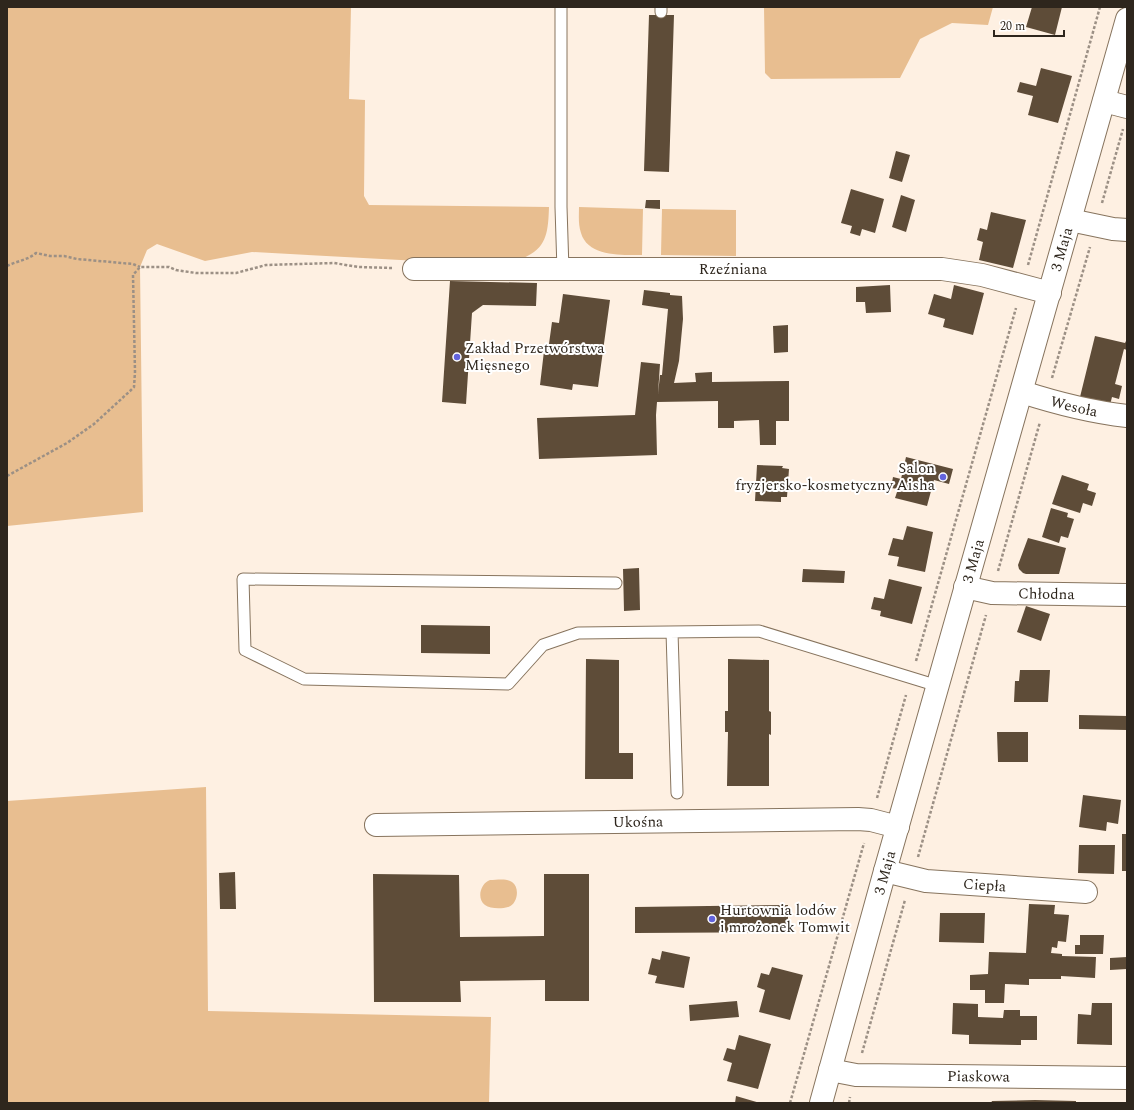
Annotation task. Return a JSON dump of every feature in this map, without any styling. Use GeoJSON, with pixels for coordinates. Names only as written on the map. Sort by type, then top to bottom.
{"type":"FeatureCollection","features":[{"type":"Feature","properties":{"kind":"street","name":"3 Maja"},"geometry":{"type":"LineString","coordinates":[[821,1103],[965,587],[1022,392],[1127,19]]}},
{"type":"Feature","properties":{"kind":"street"},"geometry":{"type":"LineString","coordinates":[[1104,101],[1125,117]]}},
{"type":"Feature","properties":{"kind":"street"},"geometry":{"type":"LineString","coordinates":[[1070,220],[1113,229],[1127,230]]}},
{"type":"Feature","properties":{"kind":"street","name":"Rzeźniana"},"geometry":{"type":"LineString","coordinates":[[414,270],[942,269],[982,274],[1050,293]]}},
{"type":"Feature","properties":{"kind":"street","name":"Wesoła"},"geometry":{"type":"LineString","coordinates":[[1022,392],[1046,400],[1099,412],[1127,416]]}},
{"type":"Feature","properties":{"kind":"street","name":"Chłodna"},"geometry":{"type":"LineString","coordinates":[[965,587],[992,593],[1127,595]]}},
{"type":"Feature","properties":{"kind":"street","name":"Ukośna"},"geometry":{"type":"LineString","coordinates":[[376,825],[858,819],[871,820],[898,827]]}},
{"type":"Feature","properties":{"kind":"street","name":"Ciepła"},"geometry":{"type":"LineString","coordinates":[[885,871],[926,881],[1086,892]]}},
{"type":"Feature","properties":{"kind":"street","name":"Piaskowa"},"geometry":{"type":"LineString","coordinates":[[830,1070],[856,1076],[1127,1078]]}},
{"type":"Feature","properties":{"kind":"lane"},"geometry":{"type":"LineString","coordinates":[[561,7],[561,199],[563,270]]}},
{"type":"Feature","properties":{"kind":"lane"},"geometry":{"type":"LineString","coordinates":[[616,583],[243,579],[245,650],[304,679],[508,684],[543,645],[578,633],[759,631],[938,686]]}},
{"type":"Feature","properties":{"kind":"lane"},"geometry":{"type":"LineString","coordinates":[[672,632],[677,793]]}},
{"type":"Feature","properties":{"kind":"path"},"geometry":{"type":"LineString","coordinates":[[790,1103],[1023,285],[1100,7]]}},
{"type":"Feature","properties":{"kind":"path"},"geometry":{"type":"LineString","coordinates":[[997,577],[1096,226],[1125,117]]}},
{"type":"Feature","properties":{"kind":"path"},"geometry":{"type":"LineString","coordinates":[[7,266],[14,262],[30,258],[36,253],[50,256],[64,256],[82,260],[133,264],[140,267],[169,267],[176,270],[210,273],[236,273],[266,265],[326,264],[414,270]]}},
{"type":"Feature","properties":{"kind":"path"},"geometry":{"type":"LineString","coordinates":[[7,476],[68,443],[94,424],[134,386],[136,356],[134,275],[140,267]]}},
{"type":"Feature","properties":{"kind":"path"},"geometry":{"type":"LineString","coordinates":[[862,1056],[986,613]]}},
{"type":"Feature","properties":{"kind":"shaded area"},"geometry":{"type":"Polygon","coordinates":[[[7,7],[351,7],[349,99],[365,100],[364,196],[369,205],[549,207],[548,225],[544,240],[535,251],[518,260],[419,261],[252,252],[205,261],[157,244],[147,250],[140,267],[143,512],[7,526],[7,7]]]}},
{"type":"Feature","properties":{"kind":"shaded area"},"geometry":{"type":"Polygon","coordinates":[[[764,7],[993,7],[988,25],[952,23],[920,39],[900,78],[771,79],[765,73],[764,7]]]}},
{"type":"Feature","properties":{"kind":"shaded area"},"geometry":{"type":"Polygon","coordinates":[[[579,207],[643,209],[642,255],[607,253],[598,251],[591,247],[585,241],[581,233],[579,223],[579,207]]]}},
{"type":"Feature","properties":{"kind":"shaded area"},"geometry":{"type":"Polygon","coordinates":[[[662,209],[736,210],[736,256],[661,255],[662,209]]]}},
{"type":"Feature","properties":{"kind":"shaded area"},"geometry":{"type":"Polygon","coordinates":[[[206,787],[208,1011],[491,1017],[489,1103],[7,1103],[7,801],[206,787]]]}},
{"type":"Feature","properties":{"kind":"shaded area"},"geometry":{"type":"Polygon","coordinates":[[[490,880],[507,880],[515,884],[517,895],[514,903],[503,908],[493,908],[485,905],[482,902],[480,895],[484,884],[490,880]]]}},
{"type":"Feature","properties":{"kind":"building"},"geometry":{"type":"Polygon","coordinates":[[[1032,7],[1062,7],[1055,35],[1026,27],[1032,7]]]}},
{"type":"Feature","properties":{"kind":"building"},"geometry":{"type":"Polygon","coordinates":[[[649,15],[674,15],[669,172],[644,171],[649,15]]]}},
{"type":"Feature","properties":{"kind":"building"},"geometry":{"type":"Polygon","coordinates":[[[1041,68],[1072,76],[1058,123],[1028,115],[1033,96],[1017,92],[1020,82],[1036,86],[1041,68]]]}},
{"type":"Feature","properties":{"kind":"building"},"geometry":{"type":"Polygon","coordinates":[[[896,151],[910,155],[902,182],[889,178],[896,151]]]}},
{"type":"Feature","properties":{"kind":"building"},"geometry":{"type":"Polygon","coordinates":[[[851,189],[884,199],[875,233],[862,229],[860,236],[850,233],[852,226],[841,223],[851,189]]]}},
{"type":"Feature","properties":{"kind":"building"},"geometry":{"type":"Polygon","coordinates":[[[901,195],[915,200],[906,232],[892,227],[901,195]]]}},
{"type":"Feature","properties":{"kind":"building"},"geometry":{"type":"Polygon","coordinates":[[[646,200],[660,200],[660,209],[645,208],[646,200]]]}},
{"type":"Feature","properties":{"kind":"building"},"geometry":{"type":"Polygon","coordinates":[[[991,212],[1026,220],[1013,268],[979,260],[983,242],[977,240],[980,228],[987,230],[991,212]]]}},
{"type":"Feature","properties":{"kind":"building","name":"Zakład Przetwórstwa Mięsnego"},"geometry":{"type":"Polygon","coordinates":[[[450,281],[537,283],[536,306],[483,305],[472,313],[466,404],[442,402],[450,281]]]}},
{"type":"Feature","properties":{"kind":"building"},"geometry":{"type":"Polygon","coordinates":[[[890,285],[891,312],[866,313],[865,302],[856,302],[856,287],[890,285]]]}},
{"type":"Feature","properties":{"kind":"building"},"geometry":{"type":"Polygon","coordinates":[[[954,285],[984,293],[973,335],[943,327],[945,319],[928,314],[934,294],[951,299],[954,285]]]}},
{"type":"Feature","properties":{"kind":"building"},"geometry":{"type":"Polygon","coordinates":[[[644,290],[682,296],[683,319],[679,361],[674,383],[696,382],[695,373],[712,372],[712,382],[789,381],[789,421],[776,421],[776,445],[760,445],[759,420],[734,421],[734,428],[718,428],[718,401],[657,402],[657,455],[539,459],[537,418],[635,415],[641,362],[660,364],[658,394],[660,375],[662,375],[668,309],[642,305],[644,290]]]}},
{"type":"Feature","properties":{"kind":"building"},"geometry":{"type":"Polygon","coordinates":[[[563,294],[610,300],[598,387],[573,384],[572,390],[540,385],[544,351],[548,351],[552,322],[559,323],[563,294]]]}},
{"type":"Feature","properties":{"kind":"building"},"geometry":{"type":"Polygon","coordinates":[[[788,325],[788,352],[774,353],[773,326],[788,325]]]}},
{"type":"Feature","properties":{"kind":"building"},"geometry":{"type":"Polygon","coordinates":[[[1095,336],[1125,343],[1127,339],[1127,350],[1124,349],[1115,384],[1122,386],[1119,399],[1112,397],[1110,405],[1080,397],[1095,336]]]}},
{"type":"Feature","properties":{"kind":"building"},"geometry":{"type":"Polygon","coordinates":[[[906,457],[953,469],[949,484],[934,480],[927,506],[895,498],[898,489],[891,488],[893,477],[901,479],[906,457]]]}},
{"type":"Feature","properties":{"kind":"building"},"geometry":{"type":"Polygon","coordinates":[[[757,465],[783,466],[782,468],[789,469],[787,497],[781,497],[781,502],[755,501],[757,465]]]}},
{"type":"Feature","properties":{"kind":"building"},"geometry":{"type":"Polygon","coordinates":[[[1062,475],[1089,484],[1087,490],[1096,493],[1092,506],[1083,503],[1080,513],[1052,504],[1062,475]]]}},
{"type":"Feature","properties":{"kind":"building"},"geometry":{"type":"Polygon","coordinates":[[[1051,508],[1068,513],[1067,517],[1074,519],[1068,538],[1061,536],[1059,543],[1042,537],[1051,508]]]}},
{"type":"Feature","properties":{"kind":"building"},"geometry":{"type":"Polygon","coordinates":[[[907,526],[933,532],[925,572],[897,566],[899,557],[888,555],[893,538],[903,540],[907,526]]]}},
{"type":"Feature","properties":{"kind":"building"},"geometry":{"type":"Polygon","coordinates":[[[1028,538],[1066,548],[1059,574],[1026,574],[1019,569],[1018,565],[1028,538]]]}},
{"type":"Feature","properties":{"kind":"building"},"geometry":{"type":"Polygon","coordinates":[[[639,568],[640,610],[624,611],[623,569],[639,568]]]}},
{"type":"Feature","properties":{"kind":"building"},"geometry":{"type":"Polygon","coordinates":[[[803,569],[845,571],[844,583],[802,582],[803,569]]]}},
{"type":"Feature","properties":{"kind":"building"},"geometry":{"type":"Polygon","coordinates":[[[889,579],[922,587],[912,624],[880,616],[881,611],[871,609],[874,597],[884,599],[889,579]]]}},
{"type":"Feature","properties":{"kind":"building"},"geometry":{"type":"Polygon","coordinates":[[[1026,606],[1050,614],[1041,641],[1017,632],[1026,606]]]}},
{"type":"Feature","properties":{"kind":"building"},"geometry":{"type":"Polygon","coordinates":[[[421,625],[490,626],[490,654],[421,653],[421,625]]]}},
{"type":"Feature","properties":{"kind":"building"},"geometry":{"type":"Polygon","coordinates":[[[586,659],[619,660],[619,753],[633,753],[633,779],[585,779],[586,659]]]}},
{"type":"Feature","properties":{"kind":"building"},"geometry":{"type":"Polygon","coordinates":[[[728,659],[769,660],[769,711],[771,712],[771,735],[769,734],[769,786],[727,786],[728,732],[725,732],[725,711],[728,711],[728,659]]]}},
{"type":"Feature","properties":{"kind":"building"},"geometry":{"type":"Polygon","coordinates":[[[1020,670],[1050,670],[1048,702],[1014,702],[1015,681],[1019,681],[1020,670]]]}},
{"type":"Feature","properties":{"kind":"building"},"geometry":{"type":"Polygon","coordinates":[[[1079,715],[1127,716],[1127,730],[1079,729],[1079,715]]]}},
{"type":"Feature","properties":{"kind":"building"},"geometry":{"type":"Polygon","coordinates":[[[997,732],[1028,732],[1028,762],[998,762],[997,732]]]}},
{"type":"Feature","properties":{"kind":"building"},"geometry":{"type":"Polygon","coordinates":[[[1083,795],[1121,800],[1118,824],[1107,822],[1106,831],[1079,827],[1083,795]]]}},
{"type":"Feature","properties":{"kind":"building"},"geometry":{"type":"Polygon","coordinates":[[[1122,834],[1127,834],[1127,871],[1122,871],[1122,834]]]}},
{"type":"Feature","properties":{"kind":"building"},"geometry":{"type":"Polygon","coordinates":[[[1079,845],[1115,845],[1114,874],[1078,873],[1079,845]]]}},
{"type":"Feature","properties":{"kind":"building"},"geometry":{"type":"Polygon","coordinates":[[[235,872],[236,909],[220,909],[219,873],[235,872]]]}},
{"type":"Feature","properties":{"kind":"building"},"geometry":{"type":"Polygon","coordinates":[[[373,874],[459,875],[460,937],[544,936],[544,874],[589,874],[589,1001],[545,1001],[545,980],[460,981],[461,1002],[374,1002],[373,874]]]}},
{"type":"Feature","properties":{"kind":"building"},"geometry":{"type":"Polygon","coordinates":[[[1029,904],[1055,905],[1054,914],[1069,915],[1066,942],[1058,941],[1057,948],[1052,947],[1051,953],[1062,954],[1062,956],[1096,957],[1095,978],[1061,976],[1061,979],[1029,979],[1029,985],[1005,984],[1004,1003],[985,1003],[985,990],[970,990],[970,975],[988,974],[989,952],[1026,953],[1029,904]]]}},
{"type":"Feature","properties":{"kind":"building","name":"Hurtownia lodów i mrożonek Tomwit"},"geometry":{"type":"Polygon","coordinates":[[[788,905],[788,932],[635,933],[635,907],[788,905]]]}},
{"type":"Feature","properties":{"kind":"building"},"geometry":{"type":"Polygon","coordinates":[[[940,913],[985,913],[984,943],[939,942],[940,913]]]}},
{"type":"Feature","properties":{"kind":"building"},"geometry":{"type":"Polygon","coordinates":[[[1080,935],[1104,935],[1103,954],[1075,954],[1075,945],[1080,945],[1080,935]]]}},
{"type":"Feature","properties":{"kind":"building"},"geometry":{"type":"Polygon","coordinates":[[[662,951],[690,957],[684,988],[655,983],[657,976],[648,974],[652,958],[660,960],[662,951]]]}},
{"type":"Feature","properties":{"kind":"building"},"geometry":{"type":"Polygon","coordinates":[[[1127,957],[1127,969],[1110,970],[1110,958],[1127,957]]]}},
{"type":"Feature","properties":{"kind":"building"},"geometry":{"type":"Polygon","coordinates":[[[772,967],[803,975],[790,1020],[759,1012],[765,990],[757,987],[761,973],[769,975],[772,967]]]}},
{"type":"Feature","properties":{"kind":"building"},"geometry":{"type":"Polygon","coordinates":[[[737,1001],[739,1017],[690,1021],[689,1005],[737,1001]]]}},
{"type":"Feature","properties":{"kind":"building"},"geometry":{"type":"Polygon","coordinates":[[[953,1003],[978,1004],[978,1017],[1003,1018],[1004,1010],[1020,1010],[1020,1016],[1037,1016],[1037,1040],[1021,1040],[1021,1045],[969,1044],[969,1035],[952,1034],[953,1003]]]}},
{"type":"Feature","properties":{"kind":"building"},"geometry":{"type":"Polygon","coordinates":[[[1092,1003],[1112,1003],[1112,1045],[1077,1044],[1078,1014],[1091,1015],[1092,1003]]]}},
{"type":"Feature","properties":{"kind":"building"},"geometry":{"type":"Polygon","coordinates":[[[739,1035],[771,1044],[758,1089],[727,1081],[732,1063],[723,1060],[727,1048],[735,1050],[739,1035]]]}},
{"type":"Feature","properties":{"kind":"building"},"geometry":{"type":"Polygon","coordinates":[[[736,1096],[760,1103],[735,1103],[736,1096]]]}},
{"type":"Feature","properties":{"kind":"building"},"geometry":{"type":"Polygon","coordinates":[[[992,1101],[1076,1101],[1076,1103],[991,1103],[992,1101]]]}},
{"type":"Feature","properties":{"kind":"place","name":"Zakład Przetwórstwa Mięsnego"},"geometry":{"type":"Point","coordinates":[457,357]}},
{"type":"Feature","properties":{"kind":"place","name":"Salon fryzjersko-kosmetyczny Aisha"},"geometry":{"type":"Point","coordinates":[943,477]}},
{"type":"Feature","properties":{"kind":"place","name":"Hurtownia lodów i mrożonek Tomwit"},"geometry":{"type":"Point","coordinates":[712,919]}}]}
